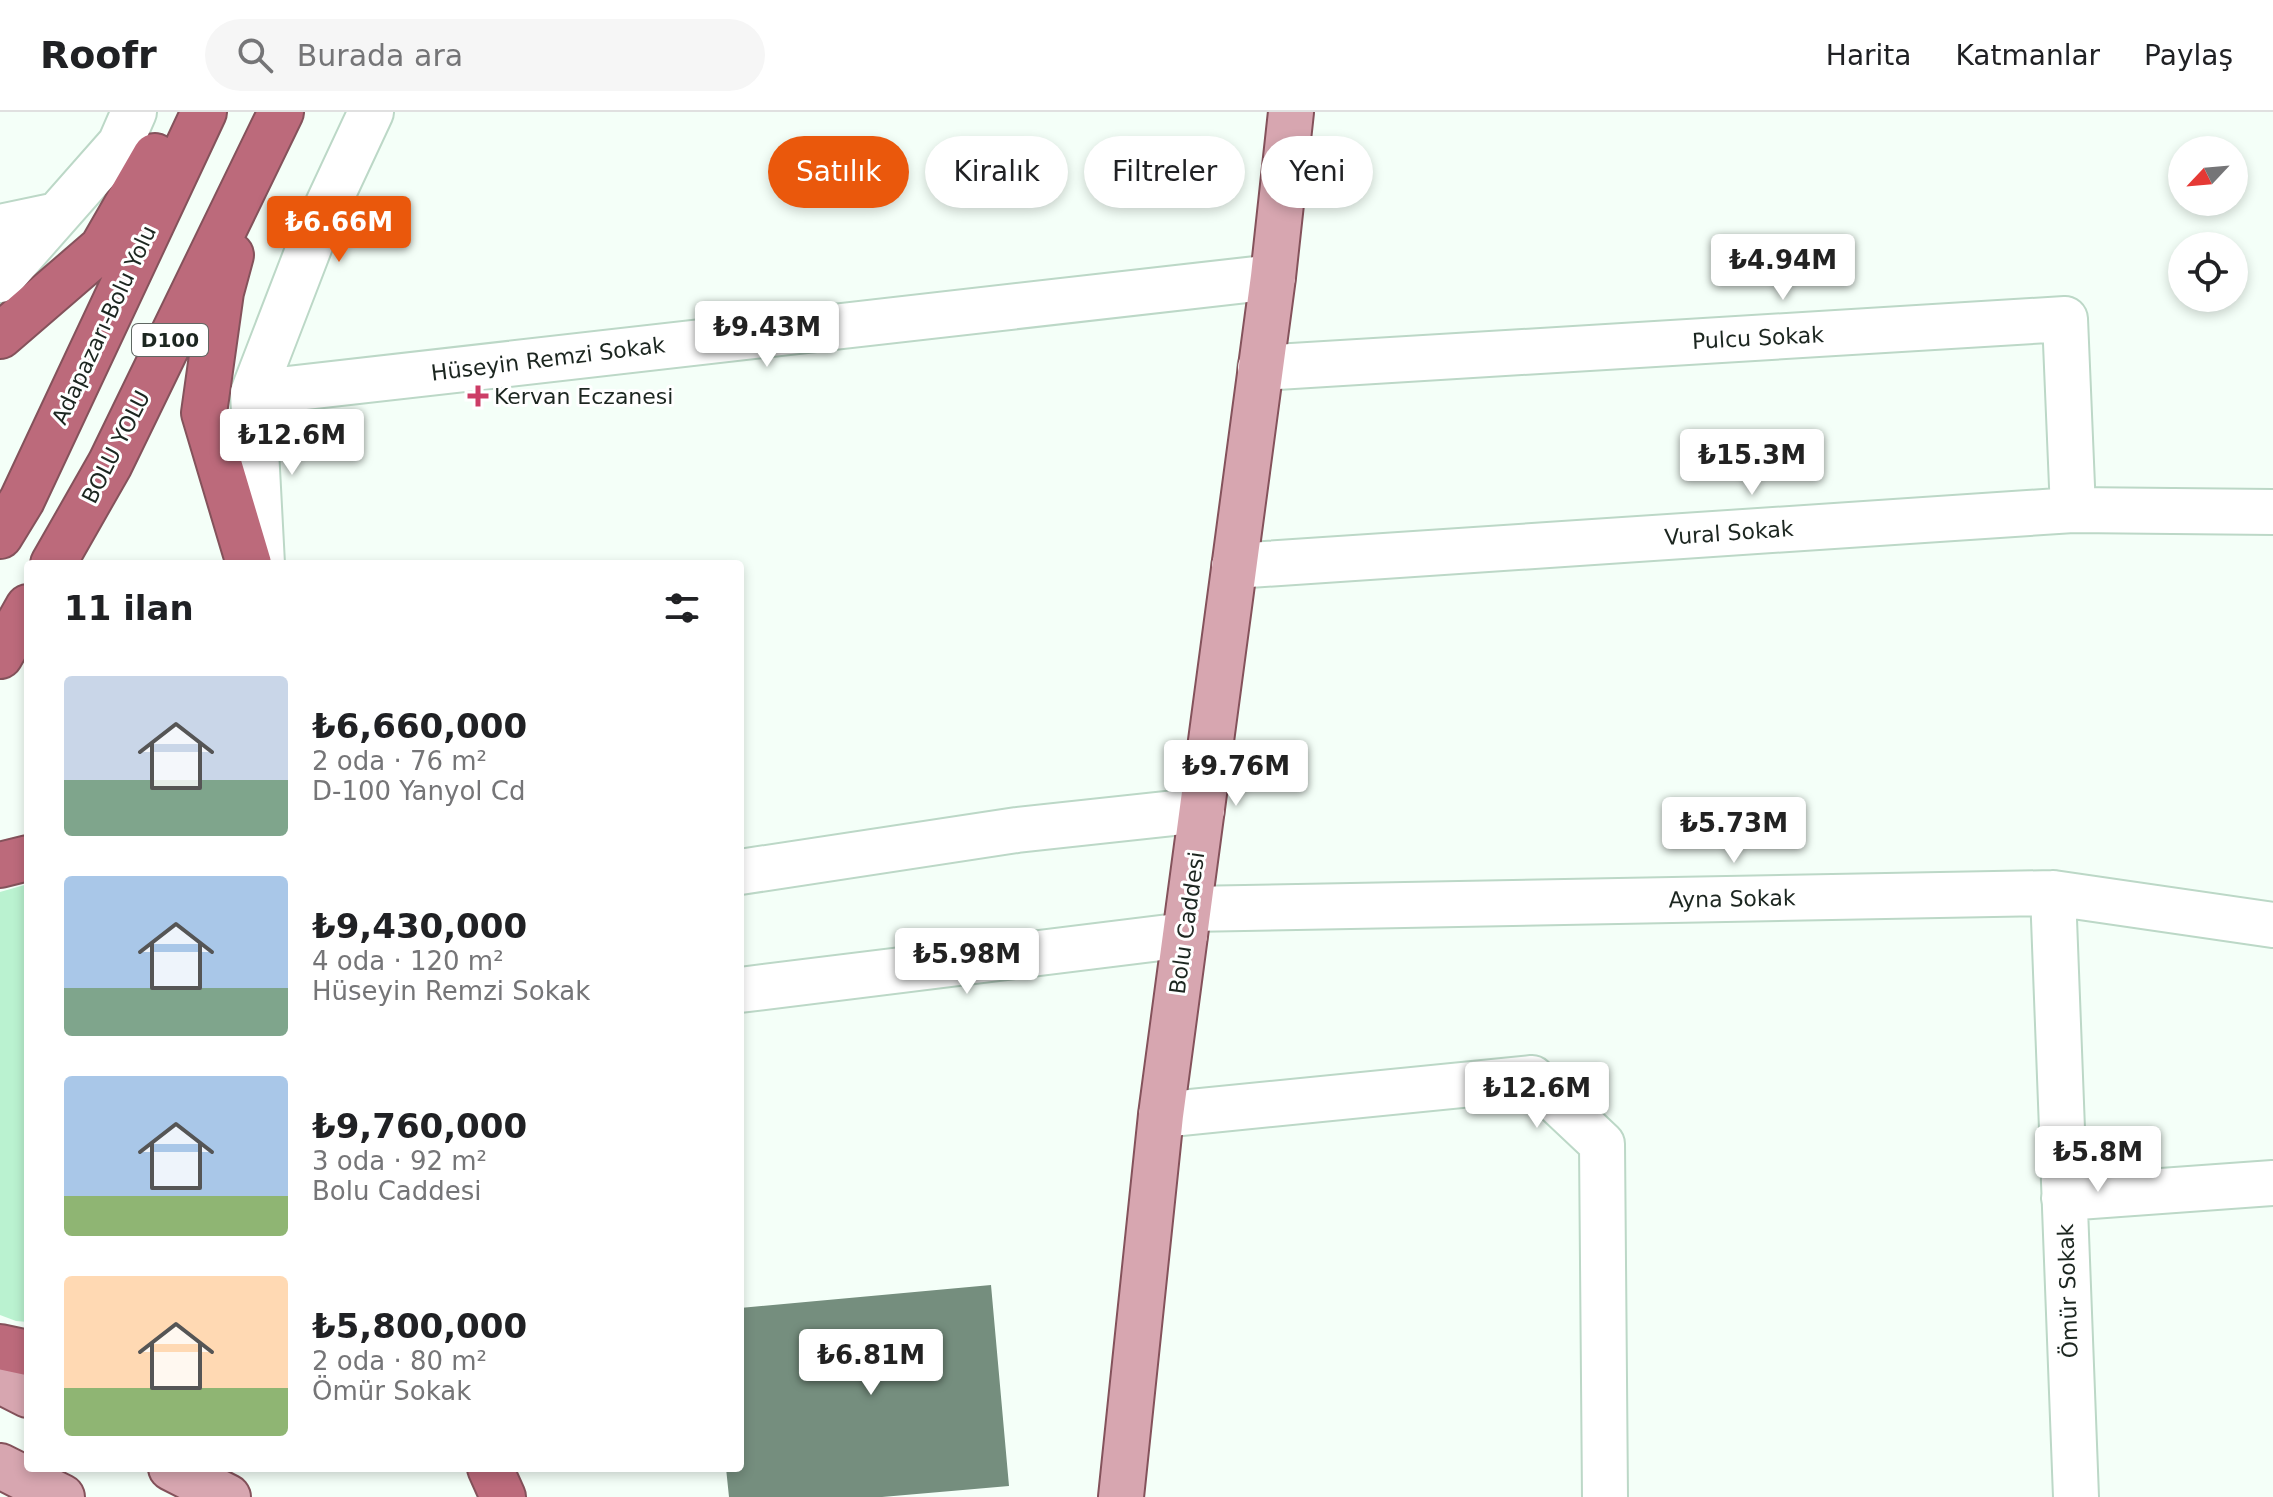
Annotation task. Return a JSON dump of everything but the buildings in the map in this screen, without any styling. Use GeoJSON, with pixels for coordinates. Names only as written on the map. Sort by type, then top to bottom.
{"type":"FeatureCollection","features":[{"type":"Feature","properties":{"kind":"highway"},"geometry":{"type":"LineString","coordinates":[[0,336],[102,248],[181,112]]}},
{"type":"Feature","properties":{"kind":"highway","name":"Adapazarı-Bolu Yolu"},"geometry":{"type":"LineString","coordinates":[[0,536],[22,500],[204,112]]}},
{"type":"Feature","properties":{"kind":"highway","name":"BOLU YOLU"},"geometry":{"type":"LineString","coordinates":[[55,560],[110,464],[281,112]]}},
{"type":"Feature","properties":{"kind":"highway"},"geometry":{"type":"LineString","coordinates":[[248,560],[204,413],[221,292],[257,160]]}},
{"type":"Feature","properties":{"kind":"highway"},"geometry":{"type":"LineString","coordinates":[[0,656],[24,614]]}},
{"type":"Feature","properties":{"kind":"highway"},"geometry":{"type":"LineString","coordinates":[[0,865],[24,859]]}},
{"type":"Feature","properties":{"kind":"highway"},"geometry":{"type":"LineString","coordinates":[[0,1347],[24,1352]]}},
{"type":"Feature","properties":{"kind":"highway"},"geometry":{"type":"LineString","coordinates":[[492,1472],[503,1497]]}},
{"type":"Feature","properties":{"kind":"main road","name":"Bolu Caddesi"},"geometry":{"type":"LineString","coordinates":[[1121,1497],[1161,1115],[1273,277],[1291,112]]}},
{"type":"Feature","properties":{"kind":"main road"},"geometry":{"type":"LineString","coordinates":[[0,1381],[24,1393]]}},
{"type":"Feature","properties":{"kind":"main road"},"geometry":{"type":"LineString","coordinates":[[0,1466],[62,1497]]}},
{"type":"Feature","properties":{"kind":"main road"},"geometry":{"type":"LineString","coordinates":[[179,1472],[228,1497]]}},
{"type":"Feature","properties":{"kind":"street"},"geometry":{"type":"LineString","coordinates":[[262,560],[253,393],[315,232],[371,112]]}},
{"type":"Feature","properties":{"kind":"street"},"geometry":{"type":"LineString","coordinates":[[0,280],[57,215],[121,123]]}},
{"type":"Feature","properties":{"kind":"street"},"geometry":{"type":"LineString","coordinates":[[0,227],[57,215]]}},
{"type":"Feature","properties":{"kind":"street","name":"Hüseyin Remzi Sokak"},"geometry":{"type":"LineString","coordinates":[[253,393],[1273,277]]}},
{"type":"Feature","properties":{"kind":"street","name":"Pulcu Sokak"},"geometry":{"type":"LineString","coordinates":[[1260,368],[2065,319],[2073,510]]}},
{"type":"Feature","properties":{"kind":"street","name":"Vural Sokak"},"geometry":{"type":"LineString","coordinates":[[1234,566],[2073,510],[2273,512]]}},
{"type":"Feature","properties":{"kind":"street"},"geometry":{"type":"LineString","coordinates":[[744,871],[1017,830],[1202,810]]}},
{"type":"Feature","properties":{"kind":"street","name":"Ayna Sokak"},"geometry":{"type":"LineString","coordinates":[[744,989],[1187,922],[2053,893],[2273,925]]}},
{"type":"Feature","properties":{"kind":"street","name":"Ömür Sokak"},"geometry":{"type":"LineString","coordinates":[[2053,893],[2076,1497]]}},
{"type":"Feature","properties":{"kind":"street"},"geometry":{"type":"LineString","coordinates":[[1161,1115],[1532,1078],[1602,1144],[1605,1497]]}},
{"type":"Feature","properties":{"kind":"street"},"geometry":{"type":"LineString","coordinates":[[2064,1198],[2273,1183]]}},
{"type":"Feature","properties":{"kind":"green space"},"geometry":{"type":"Polygon","coordinates":[[[24,885],[24,1322],[0,1315],[0,892],[24,885]]]}},
{"type":"Feature","properties":{"kind":"place","name":"Kervan Eczanesi"},"geometry":{"type":"Point","coordinates":[478,396]}}]}
